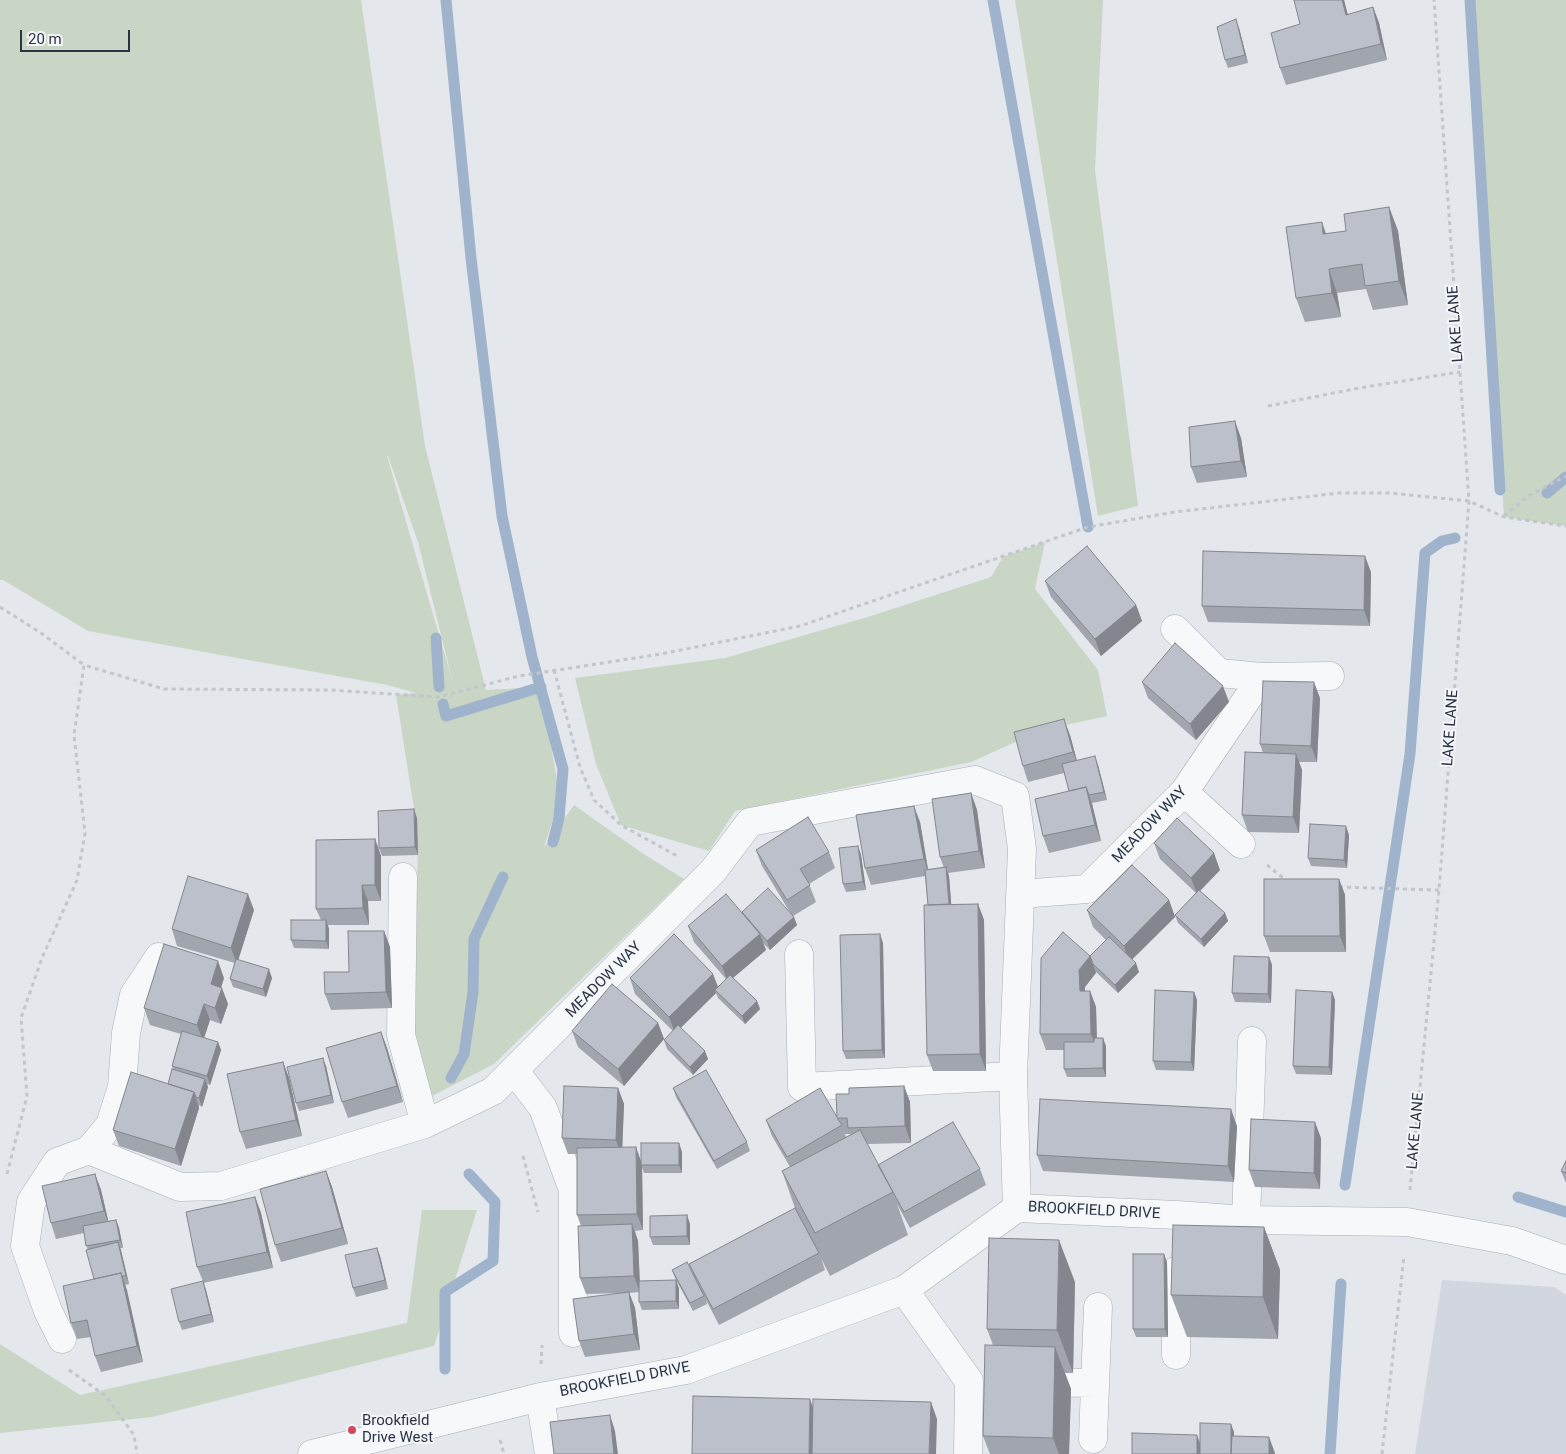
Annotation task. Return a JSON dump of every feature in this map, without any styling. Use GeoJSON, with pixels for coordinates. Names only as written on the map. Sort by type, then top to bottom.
{"type":"FeatureCollection","features":[{"type":"Feature","properties":{"kind":"street"},"geometry":{"type":"LineString","coordinates":[[1175,629],[1219,673],[1262,677],[1330,676]]}},
{"type":"Feature","properties":{"kind":"street","name":"MEADOW WAY"},"geometry":{"type":"LineString","coordinates":[[1021,894],[1087,889],[1184,792],[1262,677]]}},
{"type":"Feature","properties":{"kind":"street","name":"MEADOW WAY"},"geometry":{"type":"LineString","coordinates":[[89,1150],[180,1187],[221,1186],[425,1124],[493,1092],[713,871],[750,822],[976,780],[1015,796],[1022,849],[1013,1076],[1017,1208]]}},
{"type":"Feature","properties":{"kind":"street"},"geometry":{"type":"LineString","coordinates":[[1184,792],[1241,844]]}},
{"type":"Feature","properties":{"kind":"street"},"geometry":{"type":"LineString","coordinates":[[403,877],[401,1035],[425,1124]]}},
{"type":"Feature","properties":{"kind":"street"},"geometry":{"type":"LineString","coordinates":[[799,954],[802,1087],[1013,1076]]}},
{"type":"Feature","properties":{"kind":"street"},"geometry":{"type":"LineString","coordinates":[[62,1339],[48,1311],[25,1246],[31,1202],[57,1162],[89,1150],[110,1125],[122,1087],[126,1033],[134,995],[159,957]]}},
{"type":"Feature","properties":{"kind":"street"},"geometry":{"type":"LineString","coordinates":[[1246,1220],[1252,1041]]}},
{"type":"Feature","properties":{"kind":"street"},"geometry":{"type":"LineString","coordinates":[[514,1070],[543,1108],[574,1190],[573,1332]]}},
{"type":"Feature","properties":{"kind":"street","name":"BROOKFIELD DRIVE"},"geometry":{"type":"LineString","coordinates":[[312,1454],[540,1397],[686,1370],[904,1290],[1017,1208],[1246,1220],[1407,1222],[1512,1242],[1566,1260]]}},
{"type":"Feature","properties":{"kind":"street"},"geometry":{"type":"LineString","coordinates":[[1176,1355],[1177,1215]]}},
{"type":"Feature","properties":{"kind":"street"},"geometry":{"type":"LineString","coordinates":[[904,1290],[969,1381],[968,1454]]}},
{"type":"Feature","properties":{"kind":"street"},"geometry":{"type":"LineString","coordinates":[[1093,1439],[1098,1307]]}},
{"type":"Feature","properties":{"kind":"street"},"geometry":{"type":"LineString","coordinates":[[969,1381],[1094,1383]]}},
{"type":"Feature","properties":{"kind":"street"},"geometry":{"type":"LineString","coordinates":[[540,1397],[549,1454]]}},
{"type":"Feature","properties":{"kind":"path","name":"LAKE LANE"},"geometry":{"type":"LineString","coordinates":[[1382,1454],[1407,1222],[1439,890],[1469,501],[1434,0]]}},
{"type":"Feature","properties":{"kind":"path"},"geometry":{"type":"LineString","coordinates":[[1268,406],[1359,388],[1460,372]]}},
{"type":"Feature","properties":{"kind":"path"},"geometry":{"type":"LineString","coordinates":[[1504,517],[1530,495],[1566,476]]}},
{"type":"Feature","properties":{"kind":"path"},"geometry":{"type":"LineString","coordinates":[[0,606],[84,665],[164,689],[330,690],[438,697],[519,676],[661,654],[800,626],[1088,527],[1175,512],[1339,493],[1390,493],[1469,501],[1504,517],[1566,526]]}},
{"type":"Feature","properties":{"kind":"path"},"geometry":{"type":"LineString","coordinates":[[7,1176],[27,1096],[21,1018],[42,958],[77,880],[85,833],[74,735],[84,665]]}},
{"type":"Feature","properties":{"kind":"path"},"geometry":{"type":"LineString","coordinates":[[554,670],[580,767],[594,800],[621,825],[673,855],[713,871]]}},
{"type":"Feature","properties":{"kind":"path"},"geometry":{"type":"LineString","coordinates":[[1241,844],[1293,886]]}},
{"type":"Feature","properties":{"kind":"path"},"geometry":{"type":"LineString","coordinates":[[1331,887],[1439,890]]}},
{"type":"Feature","properties":{"kind":"path"},"geometry":{"type":"LineString","coordinates":[[521,1148],[540,1221]]}},
{"type":"Feature","properties":{"kind":"path","name":"BROOKFIELD DRIVE"},"geometry":{"type":"LineString","coordinates":[[540,1397],[542,1338]]}},
{"type":"Feature","properties":{"kind":"shaded area"},"geometry":{"type":"Polygon","coordinates":[[[1442,1280],[1554,1287],[1566,1295],[1566,1454],[1415,1454],[1442,1280]]]}},
{"type":"Feature","properties":{"kind":"green space"},"geometry":{"type":"Polygon","coordinates":[[[0,0],[361,0],[425,446],[486,690],[541,687],[560,798],[544,847],[574,805],[642,853],[684,879],[494,1064],[432,1096],[415,1031],[418,834],[396,695],[416,693],[387,685],[88,631],[3,580],[0,580],[0,0]],[[387,456],[453,683],[418,542],[387,456]]]}},
{"type":"Feature","properties":{"kind":"green space"},"geometry":{"type":"Polygon","coordinates":[[[1015,0],[1103,0],[1095,170],[1138,506],[1098,516],[1015,0]]]}},
{"type":"Feature","properties":{"kind":"green space"},"geometry":{"type":"Polygon","coordinates":[[[1470,0],[1566,0],[1566,526],[1504,517],[1470,0]]]}},
{"type":"Feature","properties":{"kind":"green space"},"geometry":{"type":"Polygon","coordinates":[[[1045,542],[1035,589],[1098,670],[1107,716],[1042,730],[971,762],[735,811],[709,851],[621,825],[596,764],[575,678],[725,658],[871,616],[991,577],[1003,557],[1045,542]]]}},
{"type":"Feature","properties":{"kind":"green space"},"geometry":{"type":"Polygon","coordinates":[[[422,1210],[477,1210],[434,1346],[152,1417],[0,1433],[0,1344],[80,1395],[407,1323],[422,1210]]]}},
{"type":"Feature","properties":{"kind":"building"},"geometry":{"type":"Polygon","coordinates":[[[1294,0],[1342,0],[1346,15],[1373,7],[1381,44],[1280,68],[1271,33],[1300,24],[1294,0]]]}},
{"type":"Feature","properties":{"kind":"building"},"geometry":{"type":"Polygon","coordinates":[[[1236,19],[1245,55],[1225,60],[1217,27],[1236,19]]]}},
{"type":"Feature","properties":{"kind":"building"},"geometry":{"type":"Polygon","coordinates":[[[1389,207],[1399,281],[1365,286],[1362,264],[1329,269],[1332,293],[1296,298],[1286,227],[1322,222],[1323,234],[1346,231],[1344,214],[1389,207]]]}},
{"type":"Feature","properties":{"kind":"building"},"geometry":{"type":"Polygon","coordinates":[[[1235,421],[1241,461],[1191,467],[1189,427],[1235,421]]]}},
{"type":"Feature","properties":{"kind":"building"},"geometry":{"type":"Polygon","coordinates":[[[1087,546],[1136,605],[1095,639],[1045,581],[1087,546]]]}},
{"type":"Feature","properties":{"kind":"building"},"geometry":{"type":"Polygon","coordinates":[[[1203,551],[1365,556],[1364,610],[1202,606],[1203,551]]]}},
{"type":"Feature","properties":{"kind":"building"},"geometry":{"type":"Polygon","coordinates":[[[1175,643],[1223,686],[1190,724],[1142,682],[1175,643]]]}},
{"type":"Feature","properties":{"kind":"building"},"geometry":{"type":"Polygon","coordinates":[[[1263,681],[1314,682],[1311,746],[1260,744],[1263,681]]]}},
{"type":"Feature","properties":{"kind":"building"},"geometry":{"type":"Polygon","coordinates":[[[1064,719],[1073,752],[1023,766],[1014,732],[1064,719]]]}},
{"type":"Feature","properties":{"kind":"building"},"geometry":{"type":"Polygon","coordinates":[[[1245,752],[1296,754],[1293,817],[1242,815],[1245,752]]]}},
{"type":"Feature","properties":{"kind":"building"},"geometry":{"type":"Polygon","coordinates":[[[1095,756],[1104,792],[1089,795],[1086,787],[1069,791],[1062,764],[1095,756]]]}},
{"type":"Feature","properties":{"kind":"building"},"geometry":{"type":"Polygon","coordinates":[[[1086,787],[1095,825],[1043,836],[1035,799],[1086,787]]]}},
{"type":"Feature","properties":{"kind":"building"},"geometry":{"type":"Polygon","coordinates":[[[971,793],[979,851],[940,857],[932,799],[971,793]]]}},
{"type":"Feature","properties":{"kind":"building"},"geometry":{"type":"Polygon","coordinates":[[[914,806],[924,859],[865,868],[856,815],[914,806]]]}},
{"type":"Feature","properties":{"kind":"building"},"geometry":{"type":"Polygon","coordinates":[[[414,809],[415,847],[379,848],[378,811],[414,809]]]}},
{"type":"Feature","properties":{"kind":"building"},"geometry":{"type":"Polygon","coordinates":[[[808,817],[829,852],[800,869],[810,885],[787,900],[756,850],[808,817]]]}},
{"type":"Feature","properties":{"kind":"building"},"geometry":{"type":"Polygon","coordinates":[[[1177,818],[1214,853],[1191,878],[1154,843],[1177,818]]]}},
{"type":"Feature","properties":{"kind":"building"},"geometry":{"type":"Polygon","coordinates":[[[1310,824],[1346,826],[1344,860],[1308,858],[1310,824]]]}},
{"type":"Feature","properties":{"kind":"building"},"geometry":{"type":"Polygon","coordinates":[[[375,839],[375,885],[362,885],[363,908],[316,909],[316,840],[375,839]]]}},
{"type":"Feature","properties":{"kind":"building"},"geometry":{"type":"Polygon","coordinates":[[[858,846],[863,882],[843,884],[839,848],[858,846]]]}},
{"type":"Feature","properties":{"kind":"building"},"geometry":{"type":"Polygon","coordinates":[[[1132,865],[1169,900],[1124,946],[1087,910],[1132,865]]]}},
{"type":"Feature","properties":{"kind":"building"},"geometry":{"type":"Polygon","coordinates":[[[946,867],[949,904],[928,905],[925,870],[946,867]]]}},
{"type":"Feature","properties":{"kind":"building"},"geometry":{"type":"Polygon","coordinates":[[[188,876],[248,894],[231,948],[172,929],[188,876]]]}},
{"type":"Feature","properties":{"kind":"building"},"geometry":{"type":"Polygon","coordinates":[[[1264,879],[1339,879],[1340,936],[1264,936],[1264,879]]]}},
{"type":"Feature","properties":{"kind":"building"},"geometry":{"type":"Polygon","coordinates":[[[768,888],[794,917],[767,941],[742,912],[768,888]]]}},
{"type":"Feature","properties":{"kind":"building"},"geometry":{"type":"Polygon","coordinates":[[[1199,890],[1225,913],[1201,939],[1175,915],[1199,890]]]}},
{"type":"Feature","properties":{"kind":"building"},"geometry":{"type":"Polygon","coordinates":[[[726,894],[760,934],[722,966],[688,926],[726,894]]]}},
{"type":"Feature","properties":{"kind":"building"},"geometry":{"type":"Polygon","coordinates":[[[978,904],[980,1054],[927,1055],[924,905],[978,904]]]}},
{"type":"Feature","properties":{"kind":"building"},"geometry":{"type":"Polygon","coordinates":[[[291,920],[326,920],[326,941],[291,940],[291,920]]]}},
{"type":"Feature","properties":{"kind":"building"},"geometry":{"type":"Polygon","coordinates":[[[348,931],[384,931],[386,992],[325,994],[324,972],[349,972],[348,931]]]}},
{"type":"Feature","properties":{"kind":"building"},"geometry":{"type":"Polygon","coordinates":[[[1063,932],[1090,956],[1079,970],[1080,991],[1090,991],[1091,1034],[1040,1034],[1041,958],[1063,932]]]}},
{"type":"Feature","properties":{"kind":"building"},"geometry":{"type":"Polygon","coordinates":[[[674,934],[713,974],[669,1017],[630,978],[674,934]]]}},
{"type":"Feature","properties":{"kind":"building"},"geometry":{"type":"Polygon","coordinates":[[[880,934],[882,1050],[843,1051],[840,935],[880,934]]]}},
{"type":"Feature","properties":{"kind":"building"},"geometry":{"type":"Polygon","coordinates":[[[1109,937],[1136,963],[1115,985],[1093,964],[1090,956],[1109,937]]]}},
{"type":"Feature","properties":{"kind":"building"},"geometry":{"type":"Polygon","coordinates":[[[164,944],[218,961],[211,984],[222,988],[215,1008],[204,1004],[197,1025],[144,1008],[164,944]]]}},
{"type":"Feature","properties":{"kind":"building"},"geometry":{"type":"Polygon","coordinates":[[[1234,956],[1269,957],[1268,994],[1232,993],[1234,956]]]}},
{"type":"Feature","properties":{"kind":"building"},"geometry":{"type":"Polygon","coordinates":[[[236,959],[269,969],[263,989],[230,979],[236,959]]]}},
{"type":"Feature","properties":{"kind":"building"},"geometry":{"type":"Polygon","coordinates":[[[730,975],[757,1001],[742,1016],[715,990],[730,975]]]}},
{"type":"Feature","properties":{"kind":"building"},"geometry":{"type":"Polygon","coordinates":[[[612,984],[658,1023],[618,1069],[572,1031],[612,984]]]}},
{"type":"Feature","properties":{"kind":"building"},"geometry":{"type":"Polygon","coordinates":[[[1155,990],[1194,992],[1191,1062],[1153,1061],[1155,990]]]}},
{"type":"Feature","properties":{"kind":"building"},"geometry":{"type":"Polygon","coordinates":[[[1296,990],[1332,992],[1329,1067],[1293,1066],[1296,990]]]}},
{"type":"Feature","properties":{"kind":"building"},"geometry":{"type":"Polygon","coordinates":[[[678,1025],[705,1051],[690,1067],[664,1040],[678,1025]]]}},
{"type":"Feature","properties":{"kind":"building"},"geometry":{"type":"Polygon","coordinates":[[[182,1031],[218,1042],[207,1076],[172,1066],[182,1031]]]}},
{"type":"Feature","properties":{"kind":"building"},"geometry":{"type":"Polygon","coordinates":[[[381,1032],[397,1086],[342,1102],[326,1048],[381,1032]]]}},
{"type":"Feature","properties":{"kind":"building"},"geometry":{"type":"Polygon","coordinates":[[[1094,1038],[1103,1038],[1103,1068],[1064,1069],[1064,1042],[1094,1042],[1094,1038]]]}},
{"type":"Feature","properties":{"kind":"building"},"geometry":{"type":"Polygon","coordinates":[[[323,1058],[331,1095],[296,1103],[287,1067],[323,1058]]]}},
{"type":"Feature","properties":{"kind":"building"},"geometry":{"type":"Polygon","coordinates":[[[283,1062],[296,1120],[240,1132],[227,1074],[283,1062]]]}},
{"type":"Feature","properties":{"kind":"building"},"geometry":{"type":"Polygon","coordinates":[[[172,1069],[205,1079],[199,1098],[196,1097],[194,1092],[168,1084],[172,1069]]]}},
{"type":"Feature","properties":{"kind":"building"},"geometry":{"type":"Polygon","coordinates":[[[706,1070],[747,1142],[714,1161],[673,1088],[706,1070]]]}},
{"type":"Feature","properties":{"kind":"building"},"geometry":{"type":"Polygon","coordinates":[[[131,1072],[194,1092],[175,1149],[113,1130],[131,1072]]]}},
{"type":"Feature","properties":{"kind":"building"},"geometry":{"type":"Polygon","coordinates":[[[564,1086],[618,1088],[616,1140],[562,1138],[564,1086]]]}},
{"type":"Feature","properties":{"kind":"building"},"geometry":{"type":"Polygon","coordinates":[[[904,1086],[905,1126],[848,1128],[847,1118],[837,1118],[842,1125],[787,1157],[766,1120],[820,1088],[837,1117],[836,1094],[849,1094],[849,1088],[904,1086]]]}},
{"type":"Feature","properties":{"kind":"building"},"geometry":{"type":"Polygon","coordinates":[[[1040,1099],[1231,1109],[1228,1166],[1037,1155],[1040,1099]]]}},
{"type":"Feature","properties":{"kind":"building"},"geometry":{"type":"Polygon","coordinates":[[[1251,1119],[1315,1122],[1314,1173],[1249,1170],[1251,1119]]]}},
{"type":"Feature","properties":{"kind":"building"},"geometry":{"type":"Polygon","coordinates":[[[953,1122],[980,1169],[904,1212],[878,1165],[953,1122]]]}},
{"type":"Feature","properties":{"kind":"building"},"geometry":{"type":"Polygon","coordinates":[[[860,1130],[893,1192],[815,1233],[782,1171],[860,1130]]]}},
{"type":"Feature","properties":{"kind":"building"},"geometry":{"type":"Polygon","coordinates":[[[641,1143],[679,1143],[679,1165],[641,1165],[641,1143]]]}},
{"type":"Feature","properties":{"kind":"building"},"geometry":{"type":"Polygon","coordinates":[[[636,1147],[637,1214],[577,1215],[577,1148],[636,1147]]]}},
{"type":"Feature","properties":{"kind":"building"},"geometry":{"type":"Polygon","coordinates":[[[1566,1161],[1566,1173],[1561,1171],[1566,1161]]]}},
{"type":"Feature","properties":{"kind":"building"},"geometry":{"type":"Polygon","coordinates":[[[326,1171],[342,1228],[275,1245],[260,1189],[326,1171]]]}},
{"type":"Feature","properties":{"kind":"building"},"geometry":{"type":"Polygon","coordinates":[[[95,1174],[104,1211],[51,1223],[42,1186],[95,1174]]]}},
{"type":"Feature","properties":{"kind":"building"},"geometry":{"type":"Polygon","coordinates":[[[255,1197],[267,1252],[197,1267],[186,1212],[255,1197]]]}},
{"type":"Feature","properties":{"kind":"building"},"geometry":{"type":"Polygon","coordinates":[[[795,1208],[819,1253],[713,1309],[689,1264],[795,1208]]]}},
{"type":"Feature","properties":{"kind":"building"},"geometry":{"type":"Polygon","coordinates":[[[687,1215],[687,1236],[650,1237],[650,1216],[687,1215]]]}},
{"type":"Feature","properties":{"kind":"building"},"geometry":{"type":"Polygon","coordinates":[[[116,1220],[120,1240],[86,1246],[83,1226],[116,1220]]]}},
{"type":"Feature","properties":{"kind":"building"},"geometry":{"type":"Polygon","coordinates":[[[632,1224],[634,1276],[580,1278],[578,1226],[632,1224]]]}},
{"type":"Feature","properties":{"kind":"building"},"geometry":{"type":"Polygon","coordinates":[[[1173,1225],[1264,1227],[1263,1297],[1171,1295],[1173,1225]]]}},
{"type":"Feature","properties":{"kind":"building"},"geometry":{"type":"Polygon","coordinates":[[[989,1238],[1059,1240],[1057,1330],[987,1329],[989,1238]]]}},
{"type":"Feature","properties":{"kind":"building"},"geometry":{"type":"Polygon","coordinates":[[[118,1242],[126,1276],[122,1276],[121,1273],[94,1279],[86,1250],[118,1242]]]}},
{"type":"Feature","properties":{"kind":"building"},"geometry":{"type":"Polygon","coordinates":[[[377,1248],[385,1280],[353,1288],[345,1255],[377,1248]]]}},
{"type":"Feature","properties":{"kind":"building"},"geometry":{"type":"Polygon","coordinates":[[[1133,1254],[1164,1254],[1165,1329],[1133,1329],[1133,1254]]]}},
{"type":"Feature","properties":{"kind":"building"},"geometry":{"type":"Polygon","coordinates":[[[687,1262],[704,1296],[690,1303],[672,1270],[687,1262]]]}},
{"type":"Feature","properties":{"kind":"building"},"geometry":{"type":"Polygon","coordinates":[[[121,1273],[137,1346],[95,1356],[87,1320],[71,1323],[63,1286],[121,1273]]]}},
{"type":"Feature","properties":{"kind":"building"},"geometry":{"type":"Polygon","coordinates":[[[676,1280],[676,1301],[639,1302],[639,1281],[676,1280]]]}},
{"type":"Feature","properties":{"kind":"building"},"geometry":{"type":"Polygon","coordinates":[[[203,1281],[211,1314],[179,1322],[171,1289],[203,1281]]]}},
{"type":"Feature","properties":{"kind":"building"},"geometry":{"type":"Polygon","coordinates":[[[629,1292],[634,1334],[579,1341],[573,1299],[629,1292]]]}},
{"type":"Feature","properties":{"kind":"building"},"geometry":{"type":"Polygon","coordinates":[[[985,1345],[1055,1347],[1053,1438],[983,1436],[985,1345]]]}},
{"type":"Feature","properties":{"kind":"building"},"geometry":{"type":"Polygon","coordinates":[[[693,1396],[810,1399],[809,1454],[692,1454],[693,1396]]]}},
{"type":"Feature","properties":{"kind":"building"},"geometry":{"type":"Polygon","coordinates":[[[813,1399],[931,1402],[929,1454],[812,1454],[813,1399]]]}},
{"type":"Feature","properties":{"kind":"building"},"geometry":{"type":"Polygon","coordinates":[[[610,1415],[614,1454],[554,1454],[550,1422],[610,1415]]]}},
{"type":"Feature","properties":{"kind":"building"},"geometry":{"type":"Polygon","coordinates":[[[1200,1423],[1231,1424],[1231,1454],[1200,1454],[1200,1423]]]}},
{"type":"Feature","properties":{"kind":"building"},"geometry":{"type":"Polygon","coordinates":[[[1132,1433],[1197,1435],[1197,1454],[1132,1454],[1132,1433]]]}},
{"type":"Feature","properties":{"kind":"building"},"geometry":{"type":"Polygon","coordinates":[[[1232,1436],[1269,1437],[1269,1454],[1231,1454],[1232,1436]]]}},
{"type":"Feature","properties":{"kind":"waterway"},"geometry":{"type":"LineString","coordinates":[[446,0],[471,258],[502,516],[532,657],[563,769],[559,818],[553,842]]}},
{"type":"Feature","properties":{"kind":"waterway"},"geometry":{"type":"LineString","coordinates":[[993,0],[1088,527]]}},
{"type":"Feature","properties":{"kind":"waterway"},"geometry":{"type":"LineString","coordinates":[[1470,0],[1500,490]]}},
{"type":"Feature","properties":{"kind":"waterway"},"geometry":{"type":"LineString","coordinates":[[1547,493],[1566,477]]}},
{"type":"Feature","properties":{"kind":"waterway"},"geometry":{"type":"LineString","coordinates":[[1345,1185],[1410,754],[1425,553],[1442,541],[1455,538]]}},
{"type":"Feature","properties":{"kind":"waterway"},"geometry":{"type":"LineString","coordinates":[[436,638],[439,687]]}},
{"type":"Feature","properties":{"kind":"waterway"},"geometry":{"type":"LineString","coordinates":[[443,704],[446,716],[541,687]]}},
{"type":"Feature","properties":{"kind":"waterway"},"geometry":{"type":"LineString","coordinates":[[451,1078],[464,1054],[473,992],[474,939],[503,877]]}},
{"type":"Feature","properties":{"kind":"waterway"},"geometry":{"type":"LineString","coordinates":[[445,1369],[445,1292],[493,1261],[495,1202],[469,1174]]}},
{"type":"Feature","properties":{"kind":"waterway"},"geometry":{"type":"LineString","coordinates":[[1518,1197],[1566,1212]]}},
{"type":"Feature","properties":{"kind":"waterway"},"geometry":{"type":"LineString","coordinates":[[1330,1454],[1341,1284]]}},
{"type":"Feature","properties":{"kind":"place","name":"Brookfield Drive West"},"geometry":{"type":"Point","coordinates":[352,1430]}}]}
